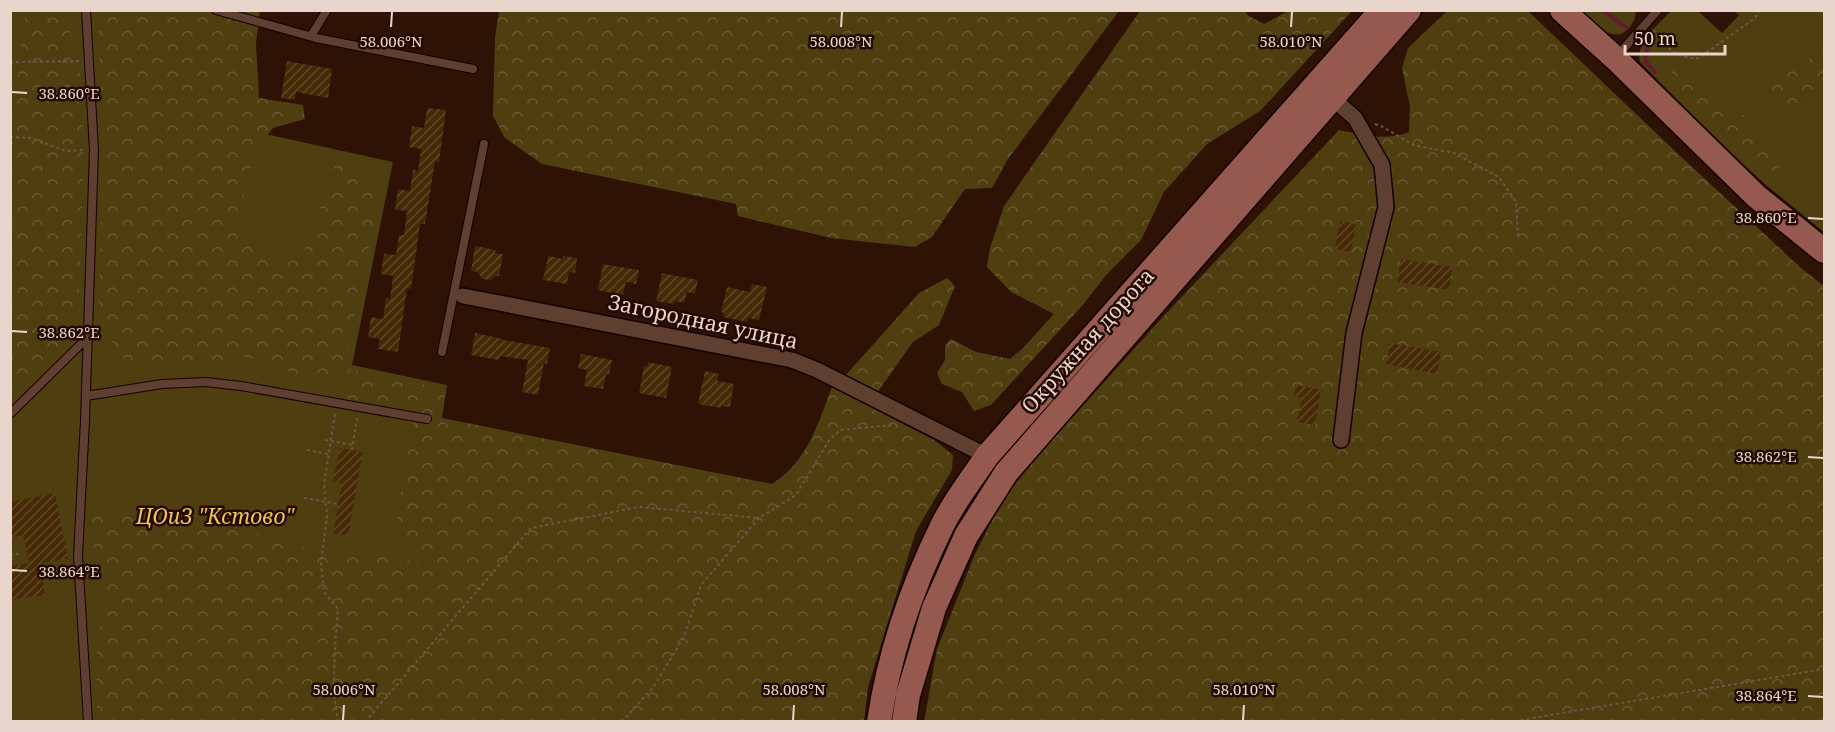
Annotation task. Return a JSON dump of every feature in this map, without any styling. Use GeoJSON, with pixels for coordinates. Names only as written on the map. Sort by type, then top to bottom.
{"type":"FeatureCollection","features":[{"type":"Feature","properties":{"kind":"main road","name":"Окружная дорога"},"geometry":{"type":"LineString","coordinates":[[879,722],[884,691],[909,601],[943,524],[987,456],[1382,10]]}},
{"type":"Feature","properties":{"kind":"main road","name":"Окружная дорога"},"geometry":{"type":"LineString","coordinates":[[904,722],[908,695],[934,608],[966,536],[1006,472],[1409,10]]}},
{"type":"Feature","properties":{"kind":"main road"},"geometry":{"type":"LineString","coordinates":[[1562,10],[1615,58],[1756,196],[1824,251]]}},
{"type":"Feature","properties":{"kind":"street"},"geometry":{"type":"LineString","coordinates":[[1332,98],[1355,118],[1382,165],[1386,207],[1354,333],[1341,440]]}},
{"type":"Feature","properties":{"kind":"street","name":"Загородная улица"},"geometry":{"type":"LineString","coordinates":[[459,294],[792,360],[817,370],[987,456]]}},
{"type":"Feature","properties":{"kind":"lane"},"geometry":{"type":"LineString","coordinates":[[86,10],[94,150],[78,556],[88,722]]}},
{"type":"Feature","properties":{"kind":"lane"},"geometry":{"type":"LineString","coordinates":[[216,10],[310,36],[472,69]]}},
{"type":"Feature","properties":{"kind":"lane"},"geometry":{"type":"LineString","coordinates":[[310,36],[327,10]]}},
{"type":"Feature","properties":{"kind":"lane"},"geometry":{"type":"LineString","coordinates":[[1615,58],[1658,10]]}},
{"type":"Feature","properties":{"kind":"lane"},"geometry":{"type":"LineString","coordinates":[[442,352],[459,294],[484,144]]}},
{"type":"Feature","properties":{"kind":"lane"},"geometry":{"type":"LineString","coordinates":[[10,414],[87,338]]}},
{"type":"Feature","properties":{"kind":"lane"},"geometry":{"type":"LineString","coordinates":[[86,396],[162,384],[198,382],[241,386],[427,419]]}},
{"type":"Feature","properties":{"kind":"path"},"geometry":{"type":"LineString","coordinates":[[1653,30],[1668,49],[1690,59],[1699,58],[1755,18],[1760,10]]}},
{"type":"Feature","properties":{"kind":"path"},"geometry":{"type":"LineString","coordinates":[[10,62],[89,60]]}},
{"type":"Feature","properties":{"kind":"path"},"geometry":{"type":"LineString","coordinates":[[1355,118],[1383,126],[1413,145],[1454,153],[1499,177],[1516,202],[1518,238]]}},
{"type":"Feature","properties":{"kind":"path"},"geometry":{"type":"LineString","coordinates":[[10,137],[32,138],[66,151],[94,150]]}},
{"type":"Feature","properties":{"kind":"path"},"geometry":{"type":"LineString","coordinates":[[336,403],[324,484],[327,517],[321,578],[324,592],[338,609],[334,664],[334,699],[338,722]]}},
{"type":"Feature","properties":{"kind":"path"},"geometry":{"type":"LineString","coordinates":[[352,450],[358,406]]}},
{"type":"Feature","properties":{"kind":"path"},"geometry":{"type":"LineString","coordinates":[[622,722],[654,686],[684,637],[701,585],[759,518],[796,495],[830,439],[841,430],[920,422]]}},
{"type":"Feature","properties":{"kind":"path"},"geometry":{"type":"LineString","coordinates":[[325,440],[353,445]]}},
{"type":"Feature","properties":{"kind":"path"},"geometry":{"type":"LineString","coordinates":[[307,450],[329,454]]}},
{"type":"Feature","properties":{"kind":"path"},"geometry":{"type":"LineString","coordinates":[[304,498],[338,504]]}},
{"type":"Feature","properties":{"kind":"path"},"geometry":{"type":"LineString","coordinates":[[365,722],[531,528],[639,507],[759,518]]}},
{"type":"Feature","properties":{"kind":"path"},"geometry":{"type":"LineString","coordinates":[[10,555],[19,554]]}},
{"type":"Feature","properties":{"kind":"path"},"geometry":{"type":"LineString","coordinates":[[1509,722],[1824,669]]}},
{"type":"Feature","properties":{"kind":"green space"},"geometry":{"type":"Polygon","coordinates":[[[499,10],[1119,11],[1008,159],[992,188],[965,189],[932,237],[915,247],[831,238],[738,216],[736,204],[542,164],[505,138],[493,116],[495,38],[499,10]]]}},
{"type":"Feature","properties":{"kind":"green space","name":"ЦОиЗ \"Кстово\""},"geometry":{"type":"Polygon","coordinates":[[[10,11],[102,11],[107,99],[393,162],[352,365],[447,385],[441,423],[447,608],[349,721],[11,721],[10,11]]]}},
{"type":"Feature","properties":{"kind":"green space"},"geometry":{"type":"Polygon","coordinates":[[[97,11],[260,11],[256,44],[259,98],[303,105],[305,119],[273,128],[256,150],[238,222],[242,244],[289,262],[303,254],[336,163],[358,168],[380,194],[341,378],[335,382],[293,374],[279,365],[238,355],[229,363],[205,362],[190,371],[125,359],[116,353],[110,335],[102,327],[98,310],[104,149],[97,11]]]}},
{"type":"Feature","properties":{"kind":"green space"},"geometry":{"type":"Polygon","coordinates":[[[1140,11],[1246,11],[1247,15],[1264,24],[1288,11],[1352,11],[1260,111],[1207,144],[1164,192],[1141,240],[1108,273],[1081,307],[991,405],[974,411],[962,392],[942,384],[937,373],[945,360],[945,345],[951,339],[976,352],[1010,359],[1054,314],[1011,292],[987,267],[990,248],[1004,206],[1140,11]]]}},
{"type":"Feature","properties":{"kind":"green space"},"geometry":{"type":"Polygon","coordinates":[[[1447,11],[1528,11],[1676,152],[1801,268],[1824,286],[1824,721],[924,722],[937,649],[975,554],[1004,497],[1161,319],[1339,130],[1383,137],[1409,132],[1410,107],[1402,68],[1408,48],[1447,11]]]}},
{"type":"Feature","properties":{"kind":"green space"},"geometry":{"type":"Polygon","coordinates":[[[1582,11],[1636,11],[1629,28],[1617,34],[1604,30],[1582,11]]]}},
{"type":"Feature","properties":{"kind":"green space"},"geometry":{"type":"Polygon","coordinates":[[[1671,11],[1698,11],[1722,33],[1739,15],[1734,11],[1824,11],[1824,51],[1817,55],[1788,107],[1824,91],[1824,232],[1766,185],[1709,133],[1640,62],[1639,55],[1644,41],[1671,11]]]}},
{"type":"Feature","properties":{"kind":"green space"},"geometry":{"type":"Polygon","coordinates":[[[25,18],[62,18],[73,39],[80,74],[83,138],[82,224],[77,338],[11,404],[10,64],[19,63],[25,18]]]}},
{"type":"Feature","properties":{"kind":"green space"},"geometry":{"type":"Polygon","coordinates":[[[1824,51],[1824,91],[1788,107],[1772,101],[1770,80],[1824,51]]]}},
{"type":"Feature","properties":{"kind":"green space"},"geometry":{"type":"Polygon","coordinates":[[[1682,68],[1747,118],[1781,168],[1776,176],[1673,89],[1671,71],[1682,68]]]}},
{"type":"Feature","properties":{"kind":"green space"},"geometry":{"type":"Polygon","coordinates":[[[947,278],[955,286],[939,325],[913,342],[877,393],[845,376],[919,293],[947,278]]]}},
{"type":"Feature","properties":{"kind":"green space"},"geometry":{"type":"Polygon","coordinates":[[[347,369],[446,389],[442,418],[772,484],[794,465],[803,453],[816,428],[832,387],[934,440],[953,455],[952,470],[916,531],[868,687],[864,721],[97,721],[97,646],[107,589],[102,562],[89,540],[90,516],[96,509],[111,508],[177,520],[204,528],[233,528],[263,535],[288,546],[420,562],[422,547],[416,546],[403,535],[397,517],[415,411],[342,398],[347,369]]]}},
{"type":"Feature","properties":{"kind":"building"},"geometry":{"type":"Polygon","coordinates":[[[287,61],[332,69],[328,98],[296,92],[295,100],[281,98],[287,61]]]}},
{"type":"Feature","properties":{"kind":"building"},"geometry":{"type":"Polygon","coordinates":[[[427,108],[446,110],[439,162],[435,161],[425,224],[420,224],[411,289],[407,288],[398,352],[378,349],[380,339],[368,337],[371,317],[383,319],[386,298],[390,299],[393,276],[381,274],[384,254],[396,255],[399,235],[404,235],[407,211],[395,210],[398,189],[410,191],[413,170],[418,171],[421,149],[409,147],[412,126],[424,128],[427,108]]]}},
{"type":"Feature","properties":{"kind":"building"},"geometry":{"type":"Polygon","coordinates":[[[1340,221],[1356,224],[1351,252],[1335,249],[1340,221]]]}},
{"type":"Feature","properties":{"kind":"building"},"geometry":{"type":"Polygon","coordinates":[[[475,246],[496,250],[495,253],[503,254],[499,276],[491,280],[482,279],[478,272],[471,271],[475,246]]]}},
{"type":"Feature","properties":{"kind":"building"},"geometry":{"type":"Polygon","coordinates":[[[548,256],[563,259],[563,256],[577,258],[575,273],[569,272],[567,284],[543,280],[548,256]]]}},
{"type":"Feature","properties":{"kind":"building"},"geometry":{"type":"Polygon","coordinates":[[[1401,259],[1452,267],[1449,290],[1397,282],[1401,259]]]}},
{"type":"Feature","properties":{"kind":"building"},"geometry":{"type":"Polygon","coordinates":[[[603,264],[639,270],[636,284],[626,282],[623,295],[598,290],[603,264]]]}},
{"type":"Feature","properties":{"kind":"building"},"geometry":{"type":"Polygon","coordinates":[[[662,273],[698,280],[695,294],[687,292],[684,303],[656,301],[662,273]]]}},
{"type":"Feature","properties":{"kind":"building"},"geometry":{"type":"Polygon","coordinates":[[[752,284],[767,287],[759,320],[748,318],[747,322],[723,317],[724,313],[721,312],[727,287],[750,292],[752,284]]]}},
{"type":"Feature","properties":{"kind":"building"},"geometry":{"type":"Polygon","coordinates":[[[475,333],[550,348],[547,364],[544,363],[538,395],[522,392],[528,360],[500,356],[499,360],[471,355],[475,333]]]}},
{"type":"Feature","properties":{"kind":"building"},"geometry":{"type":"Polygon","coordinates":[[[1390,343],[1441,352],[1437,374],[1386,364],[1390,343]]]}},
{"type":"Feature","properties":{"kind":"building"},"geometry":{"type":"Polygon","coordinates":[[[581,354],[612,360],[603,389],[584,386],[587,370],[578,368],[581,354]]]}},
{"type":"Feature","properties":{"kind":"building"},"geometry":{"type":"Polygon","coordinates":[[[648,362],[672,367],[666,398],[639,393],[644,366],[647,367],[648,362]]]}},
{"type":"Feature","properties":{"kind":"building"},"geometry":{"type":"Polygon","coordinates":[[[705,371],[719,374],[717,381],[734,384],[730,407],[721,406],[721,408],[698,404],[705,371]]]}},
{"type":"Feature","properties":{"kind":"building"},"geometry":{"type":"Polygon","coordinates":[[[1296,385],[1321,390],[1315,425],[1297,422],[1302,398],[1294,396],[1296,385]]]}},
{"type":"Feature","properties":{"kind":"building"},"geometry":{"type":"Polygon","coordinates":[[[340,448],[363,452],[348,536],[333,533],[342,483],[333,481],[340,448]]]}},
{"type":"Feature","properties":{"kind":"building"},"geometry":{"type":"Polygon","coordinates":[[[55,493],[68,558],[40,564],[45,595],[10,600],[10,566],[29,563],[23,535],[10,538],[10,502],[55,493]]]}},
{"type":"Feature","properties":{"kind":"waterway"},"geometry":{"type":"LineString","coordinates":[[1602,10],[1627,28]]}},
{"type":"Feature","properties":{"kind":"waterway"},"geometry":{"type":"LineString","coordinates":[[1644,42],[1647,49],[1645,61],[1655,72]]}}]}
